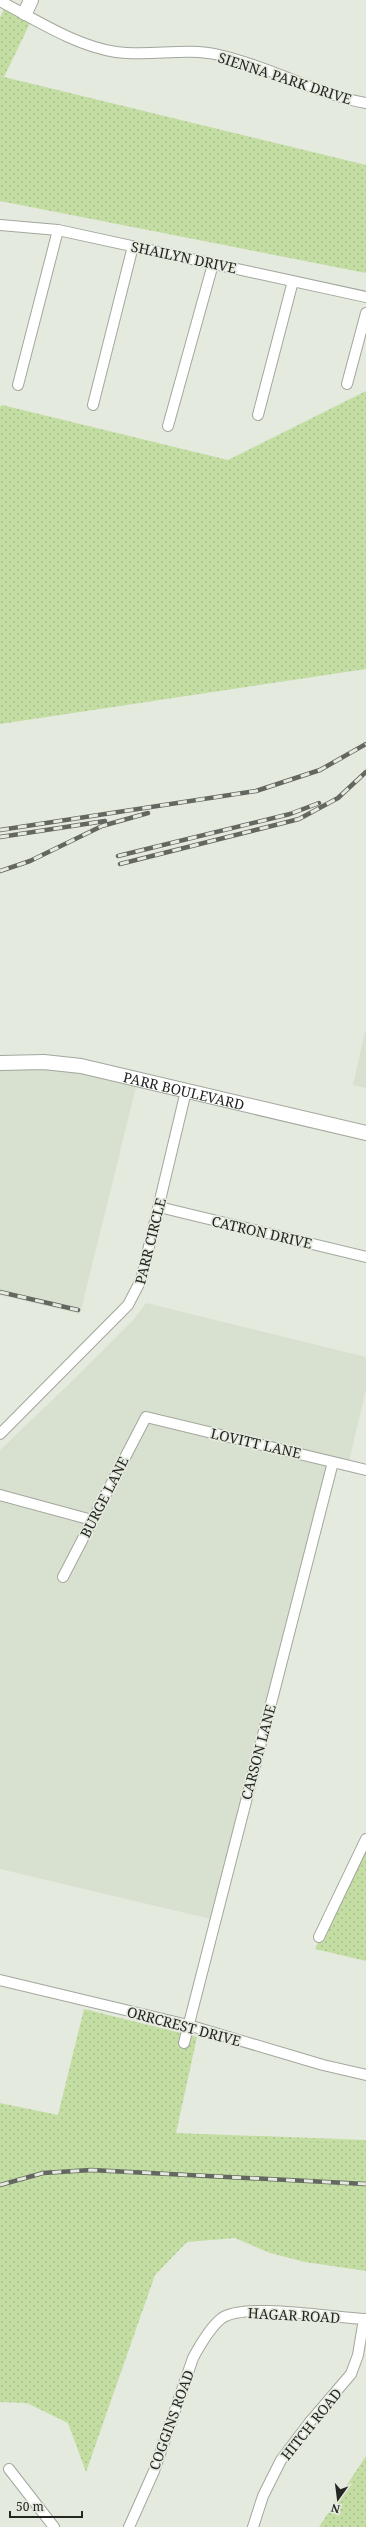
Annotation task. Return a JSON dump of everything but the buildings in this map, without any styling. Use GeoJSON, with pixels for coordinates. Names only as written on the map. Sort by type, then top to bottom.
{"type":"FeatureCollection","features":[{"type":"Feature","properties":{"kind":"main road"},"geometry":{"type":"LineString","coordinates":[[25,14],[31,0]]}},
{"type":"Feature","properties":{"kind":"main road","name":"PARR BOULEVARD"},"geometry":{"type":"LineString","coordinates":[[0,1063],[44,1062],[81,1066],[366,1133]]}},
{"type":"Feature","properties":{"kind":"street","name":"SIENNA PARK DRIVE"},"geometry":{"type":"LineString","coordinates":[[0,1],[92,46],[116,52],[141,54],[182,51],[220,55],[337,97],[366,103]]}},
{"type":"Feature","properties":{"kind":"street","name":"SHAILYN DRIVE"},"geometry":{"type":"LineString","coordinates":[[1,228],[58,230],[366,297]]}},
{"type":"Feature","properties":{"kind":"street"},"geometry":{"type":"LineString","coordinates":[[18,385],[58,230]]}},
{"type":"Feature","properties":{"kind":"street"},"geometry":{"type":"LineString","coordinates":[[93,405],[133,246]]}},
{"type":"Feature","properties":{"kind":"street"},"geometry":{"type":"LineString","coordinates":[[168,426],[213,264]]}},
{"type":"Feature","properties":{"kind":"street"},"geometry":{"type":"LineString","coordinates":[[258,415],[293,281]]}},
{"type":"Feature","properties":{"kind":"street"},"geometry":{"type":"LineString","coordinates":[[347,384],[366,313]]}},
{"type":"Feature","properties":{"kind":"street","name":"PARR CIRCLE"},"geometry":{"type":"LineString","coordinates":[[0,1434],[128,1305],[142,1280],[186,1091]]}},
{"type":"Feature","properties":{"kind":"street","name":"CATRON DRIVE"},"geometry":{"type":"LineString","coordinates":[[159,1207],[366,1257]]}},
{"type":"Feature","properties":{"kind":"street","name":"LOVITT LANE"},"geometry":{"type":"LineString","coordinates":[[146,1417],[366,1470]]}},
{"type":"Feature","properties":{"kind":"street","name":"BURGE LANE"},"geometry":{"type":"LineString","coordinates":[[63,1577],[146,1417]]}},
{"type":"Feature","properties":{"kind":"street","name":"CARSON LANE"},"geometry":{"type":"LineString","coordinates":[[184,2043],[333,1462]]}},
{"type":"Feature","properties":{"kind":"street"},"geometry":{"type":"LineString","coordinates":[[0,1495],[92,1520]]}},
{"type":"Feature","properties":{"kind":"street"},"geometry":{"type":"LineString","coordinates":[[319,1937],[366,1838]]}},
{"type":"Feature","properties":{"kind":"street","name":"ORRCREST DRIVE"},"geometry":{"type":"LineString","coordinates":[[0,1980],[188,2025],[323,2065],[366,2075]]}},
{"type":"Feature","properties":{"kind":"street","name":"HAGAR ROAD"},"geometry":{"type":"LineString","coordinates":[[222,2318],[247,2311],[365,2319]]}},
{"type":"Feature","properties":{"kind":"street","name":"COGGINS ROAD"},"geometry":{"type":"LineString","coordinates":[[129,2527],[154,2471],[193,2358],[203,2341],[222,2318]]}},
{"type":"Feature","properties":{"kind":"street","name":"HITCH ROAD"},"geometry":{"type":"LineString","coordinates":[[253,2527],[263,2496],[281,2460],[309,2423],[351,2374],[358,2355],[365,2319]]}},
{"type":"Feature","properties":{"kind":"street"},"geometry":{"type":"LineString","coordinates":[[9,2468],[54,2527]]}},
{"type":"Feature","properties":{"kind":"shaded area"},"geometry":{"type":"Polygon","coordinates":[[[366,1028],[366,1088],[353,1085],[366,1028]]]}},
{"type":"Feature","properties":{"kind":"shaded area"},"geometry":{"type":"Polygon","coordinates":[[[0,1063],[138,1079],[80,1314],[0,1295],[0,1063]]]}},
{"type":"Feature","properties":{"kind":"shaded area"},"geometry":{"type":"Polygon","coordinates":[[[146,1303],[366,1357],[366,1390],[348,1465],[334,1462],[215,1920],[0,1869],[0,1450],[135,1318],[146,1303]]]}},
{"type":"Feature","properties":{"kind":"green space"},"geometry":{"type":"Polygon","coordinates":[[[6,4],[33,17],[4,77],[366,165],[366,273],[0,201],[0,18],[6,4]]]}},
{"type":"Feature","properties":{"kind":"green space"},"geometry":{"type":"Polygon","coordinates":[[[366,391],[366,669],[0,724],[0,407],[2,405],[228,460],[366,391]]]}},
{"type":"Feature","properties":{"kind":"green space"},"geometry":{"type":"Polygon","coordinates":[[[366,1839],[366,1961],[315,1949],[366,1839]]]}},
{"type":"Feature","properties":{"kind":"green space"},"geometry":{"type":"Polygon","coordinates":[[[84,2009],[197,2037],[176,2133],[366,2140],[366,2271],[305,2262],[270,2253],[235,2238],[187,2242],[155,2275],[86,2472],[68,2423],[27,2403],[0,2402],[0,2103],[58,2115],[84,2009]]]}},
{"type":"Feature","properties":{"kind":"green space"},"geometry":{"type":"Polygon","coordinates":[[[366,2456],[366,2527],[319,2527],[366,2456]]]}},
{"type":"Feature","properties":{"kind":"railway"},"geometry":{"type":"LineString","coordinates":[[0,830],[256,791],[320,770],[366,744]]}},
{"type":"Feature","properties":{"kind":"railway"},"geometry":{"type":"LineString","coordinates":[[120,864],[299,819],[338,798],[366,772]]}},
{"type":"Feature","properties":{"kind":"railway"},"geometry":{"type":"LineString","coordinates":[[118,856],[290,814],[319,803]]}},
{"type":"Feature","properties":{"kind":"railway"},"geometry":{"type":"LineString","coordinates":[[0,871],[30,861],[102,826],[148,813]]}},
{"type":"Feature","properties":{"kind":"railway"},"geometry":{"type":"LineString","coordinates":[[0,837],[105,821]]}},
{"type":"Feature","properties":{"kind":"railway"},"geometry":{"type":"LineString","coordinates":[[0,1292],[78,1310]]}},
{"type":"Feature","properties":{"kind":"railway"},"geometry":{"type":"LineString","coordinates":[[0,2185],[43,2173],[91,2170],[366,2184]]}}]}
